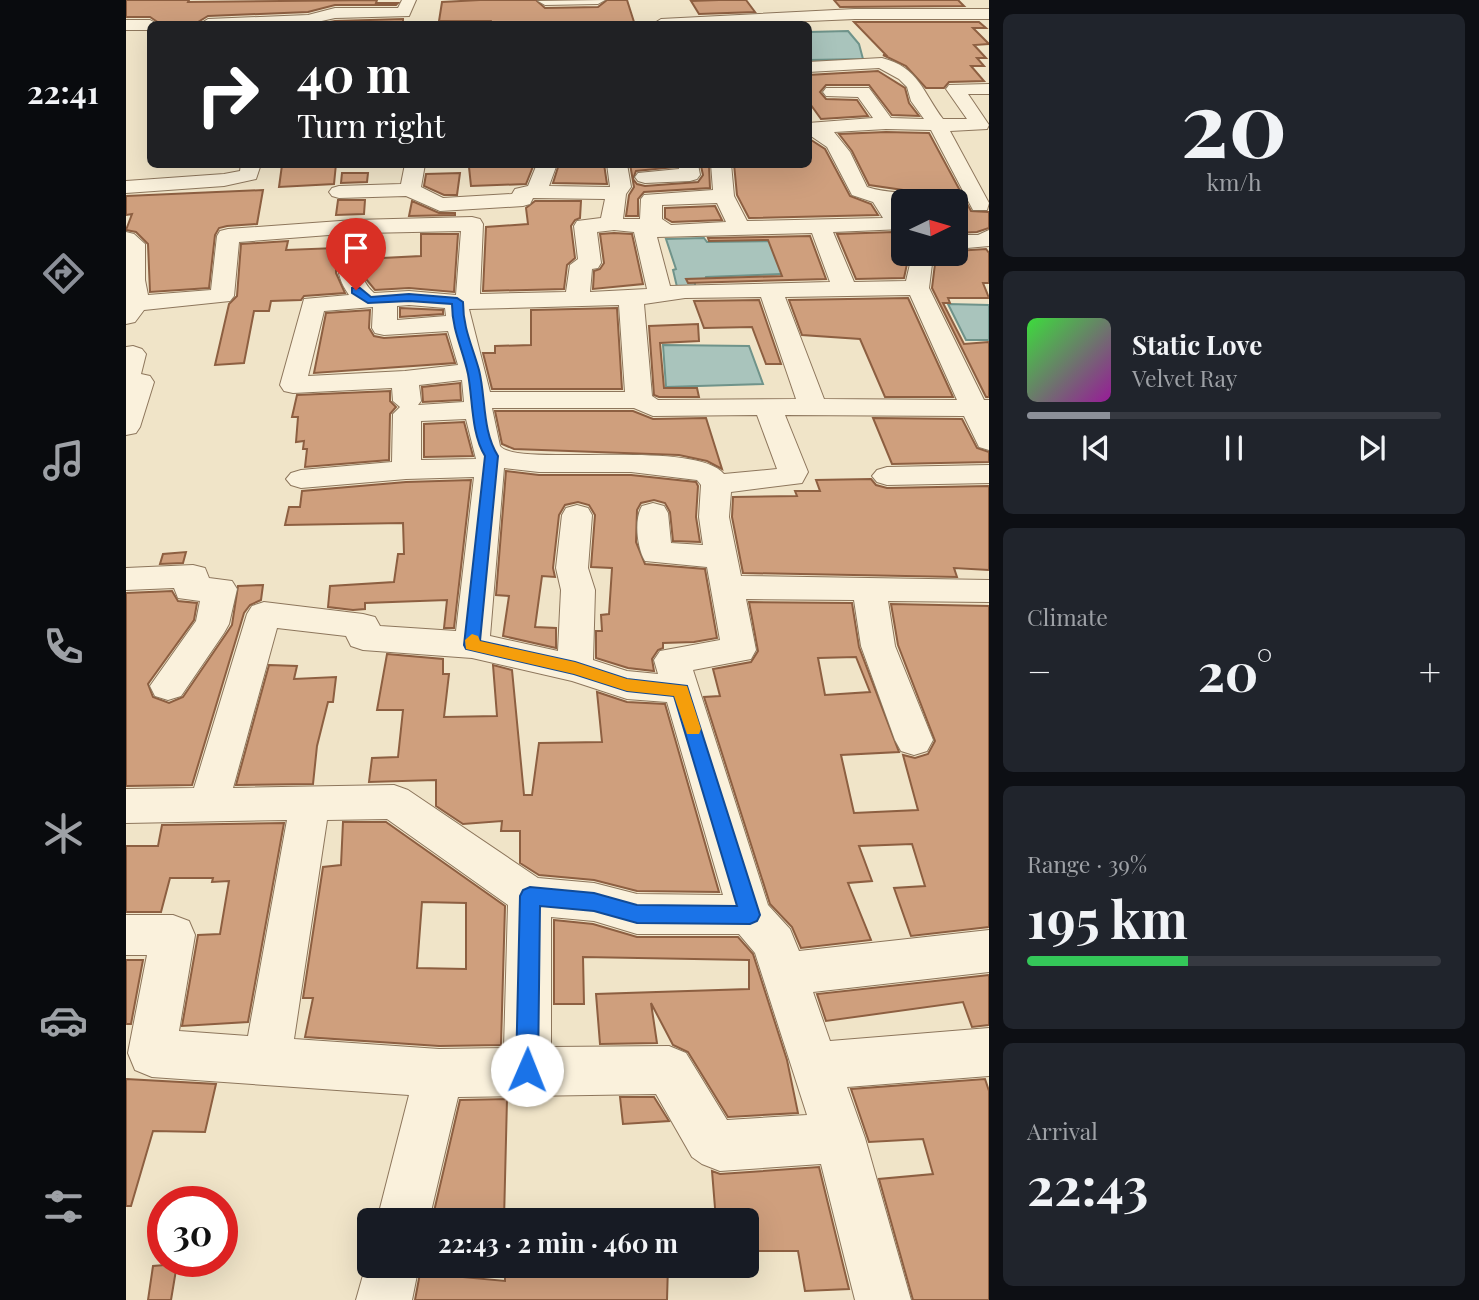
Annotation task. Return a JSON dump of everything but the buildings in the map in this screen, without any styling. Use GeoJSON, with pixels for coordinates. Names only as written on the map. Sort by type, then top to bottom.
{"type":"FeatureCollection","features":[{"type":"Feature","properties":{"kind":"street"},"geometry":{"type":"LineString","coordinates":[[394,15],[404,13],[409,0]]}},
{"type":"Feature","properties":{"kind":"street"},"geometry":{"type":"LineString","coordinates":[[546,6],[598,0]]}},
{"type":"Feature","properties":{"kind":"street"},"geometry":{"type":"LineString","coordinates":[[879,0],[892,13]]}},
{"type":"Feature","properties":{"kind":"street"},"geometry":{"type":"LineString","coordinates":[[283,21],[308,20],[340,6],[394,15],[409,21]]}},
{"type":"Feature","properties":{"kind":"street"},"geometry":{"type":"LineString","coordinates":[[661,20],[892,13],[989,14]]}},
{"type":"Feature","properties":{"kind":"street"},"geometry":{"type":"LineString","coordinates":[[845,15],[855,28],[905,27],[918,32]]}},
{"type":"Feature","properties":{"kind":"street"},"geometry":{"type":"LineString","coordinates":[[126,25],[147,25]]}},
{"type":"Feature","properties":{"kind":"street"},"geometry":{"type":"LineString","coordinates":[[812,67],[882,63],[905,75],[915,86],[920,101],[938,125],[985,206]]}},
{"type":"Feature","properties":{"kind":"street"},"geometry":{"type":"LineString","coordinates":[[838,66],[854,92]]}},
{"type":"Feature","properties":{"kind":"street"},"geometry":{"type":"LineString","coordinates":[[813,128],[886,123],[980,125],[955,89],[989,89]]}},
{"type":"Feature","properties":{"kind":"street"},"geometry":{"type":"LineString","coordinates":[[832,92],[863,92],[886,123]]}},
{"type":"Feature","properties":{"kind":"street"},"geometry":{"type":"LineString","coordinates":[[813,128],[828,134],[859,191],[891,199]]}},
{"type":"Feature","properties":{"kind":"street"},"geometry":{"type":"LineString","coordinates":[[126,187],[224,180],[249,175],[250,168]]}},
{"type":"Feature","properties":{"kind":"street"},"geometry":{"type":"LineString","coordinates":[[410,190],[414,168]]}},
{"type":"Feature","properties":{"kind":"street"},"geometry":{"type":"LineString","coordinates":[[537,192],[544,168]]}},
{"type":"Feature","properties":{"kind":"street"},"geometry":{"type":"LineString","coordinates":[[126,239],[134,244],[132,310],[222,296],[228,236],[354,228],[459,214],[523,200],[522,193],[618,179],[690,175],[689,168]]}},
{"type":"Feature","properties":{"kind":"street"},"geometry":{"type":"LineString","coordinates":[[722,168],[724,196],[740,229]]}},
{"type":"Feature","properties":{"kind":"street"},"geometry":{"type":"LineString","coordinates":[[611,224],[618,179]]}},
{"type":"Feature","properties":{"kind":"street"},"geometry":{"type":"LineString","coordinates":[[339,192],[410,190],[459,214],[472,224],[461,309],[477,405],[491,461],[472,645]]}},
{"type":"Feature","properties":{"kind":"street"},"geometry":{"type":"LineString","coordinates":[[660,294],[647,225],[651,199],[724,196]]}},
{"type":"Feature","properties":{"kind":"street"},"geometry":{"type":"LineString","coordinates":[[881,198],[891,214]]}},
{"type":"Feature","properties":{"kind":"street"},"geometry":{"type":"LineString","coordinates":[[578,300],[581,265],[590,263],[585,226],[660,225],[663,232],[820,226],[891,229]]}},
{"type":"Feature","properties":{"kind":"street"},"geometry":{"type":"LineString","coordinates":[[820,226],[845,290]]}},
{"type":"Feature","properties":{"kind":"street"},"geometry":{"type":"LineString","coordinates":[[354,228],[347,276],[356,290],[377,300]]}},
{"type":"Feature","properties":{"kind":"street"},"geometry":{"type":"LineString","coordinates":[[968,242],[984,241],[989,237]]}},
{"type":"Feature","properties":{"kind":"street"},"geometry":{"type":"LineString","coordinates":[[921,266],[917,288],[982,408],[989,440]]}},
{"type":"Feature","properties":{"kind":"street"},"geometry":{"type":"LineString","coordinates":[[473,371],[405,379],[293,384],[313,304],[409,298],[461,309],[660,294],[917,288]]}},
{"type":"Feature","properties":{"kind":"street"},"geometry":{"type":"LineString","coordinates":[[771,292],[813,407]]}},
{"type":"Feature","properties":{"kind":"street"},"geometry":{"type":"LineString","coordinates":[[631,298],[639,400]]}},
{"type":"Feature","properties":{"kind":"street"},"geometry":{"type":"LineString","coordinates":[[126,355],[134,354],[126,381],[141,382],[126,427]]}},
{"type":"Feature","properties":{"kind":"street"},"geometry":{"type":"LineString","coordinates":[[405,379],[406,470]]}},
{"type":"Feature","properties":{"kind":"street"},"geometry":{"type":"LineString","coordinates":[[407,414],[477,405],[639,400],[653,408],[982,408]]}},
{"type":"Feature","properties":{"kind":"street"},"geometry":{"type":"LineString","coordinates":[[716,484],[792,477],[793,472],[768,407]]}},
{"type":"Feature","properties":{"kind":"street"},"geometry":{"type":"LineString","coordinates":[[301,479],[509,461],[551,465],[618,463],[679,468],[707,473],[716,484],[714,517],[739,650],[672,660],[750,915],[774,943],[816,1066],[840,1139],[883,1300]]}},
{"type":"Feature","properties":{"kind":"street"},"geometry":{"type":"LineString","coordinates":[[887,476],[989,474]]}},
{"type":"Feature","properties":{"kind":"street"},"geometry":{"type":"LineString","coordinates":[[653,513],[656,553],[723,572],[869,589],[989,591]]}},
{"type":"Feature","properties":{"kind":"street"},"geometry":{"type":"LineString","coordinates":[[575,668],[579,590],[572,568],[577,515]]}},
{"type":"Feature","properties":{"kind":"street"},"geometry":{"type":"LineString","coordinates":[[126,579],[193,576],[190,590],[220,589],[212,624],[168,686]]}},
{"type":"Feature","properties":{"kind":"street"},"geometry":{"type":"LineString","coordinates":[[869,589],[878,646],[914,740]]}},
{"type":"Feature","properties":{"kind":"street"},"geometry":{"type":"LineString","coordinates":[[209,804],[264,614],[363,626],[363,637],[472,645],[575,668],[627,685],[681,690]]}},
{"type":"Feature","properties":{"kind":"street"},"geometry":{"type":"LineString","coordinates":[[126,806],[394,802],[530,896],[594,902],[637,914],[750,915]]}},
{"type":"Feature","properties":{"kind":"street"},"geometry":{"type":"LineString","coordinates":[[267,1062],[310,803]]}},
{"type":"Feature","properties":{"kind":"street"},"geometry":{"type":"LineString","coordinates":[[527,1070],[530,896]]}},
{"type":"Feature","properties":{"kind":"street"},"geometry":{"type":"LineString","coordinates":[[126,935],[173,934],[152,1053],[439,1073],[527,1070],[670,1071],[710,1139],[720,1146],[840,1139]]}},
{"type":"Feature","properties":{"kind":"street"},"geometry":{"type":"LineString","coordinates":[[784,974],[989,951]]}},
{"type":"Feature","properties":{"kind":"street"},"geometry":{"type":"LineString","coordinates":[[816,1066],[989,1052]]}},
{"type":"Feature","properties":{"kind":"street"},"geometry":{"type":"LineString","coordinates":[[406,1208],[439,1073]]}},
{"type":"Feature","properties":{"kind":"street"},"geometry":{"type":"LineString","coordinates":[[384,1300],[390,1278]]}},
{"type":"Feature","properties":{"kind":"water"},"geometry":{"type":"Polygon","coordinates":[[[848,31],[859,44],[863,59],[812,60],[812,32],[848,31]]]}},
{"type":"Feature","properties":{"kind":"water"},"geometry":{"type":"Polygon","coordinates":[[[704,238],[707,242],[793,241],[808,273],[706,277],[705,280],[695,281],[695,286],[677,287],[673,270],[676,269],[666,239],[704,238]]]}},
{"type":"Feature","properties":{"kind":"water"},"geometry":{"type":"Polygon","coordinates":[[[948,304],[989,305],[989,340],[966,340],[948,304]]]}},
{"type":"Feature","properties":{"kind":"water"},"geometry":{"type":"Polygon","coordinates":[[[663,345],[749,346],[763,384],[666,387],[663,345]]]}},
{"type":"Feature","properties":{"kind":"slow traffic"},"geometry":{"type":"LineString","coordinates":[[472,640],[472,645],[575,668],[627,685],[681,690],[693,729]]}},
{"type":"Feature","properties":{"kind":"route"},"geometry":{"type":"LineString","coordinates":[[356,290],[368,300],[409,298],[457,302],[457,323],[473,371],[477,410],[485,445],[491,456],[472,645],[575,668],[627,685],[681,690],[750,915],[637,914],[594,902],[530,896],[527,1070]]}}]}
